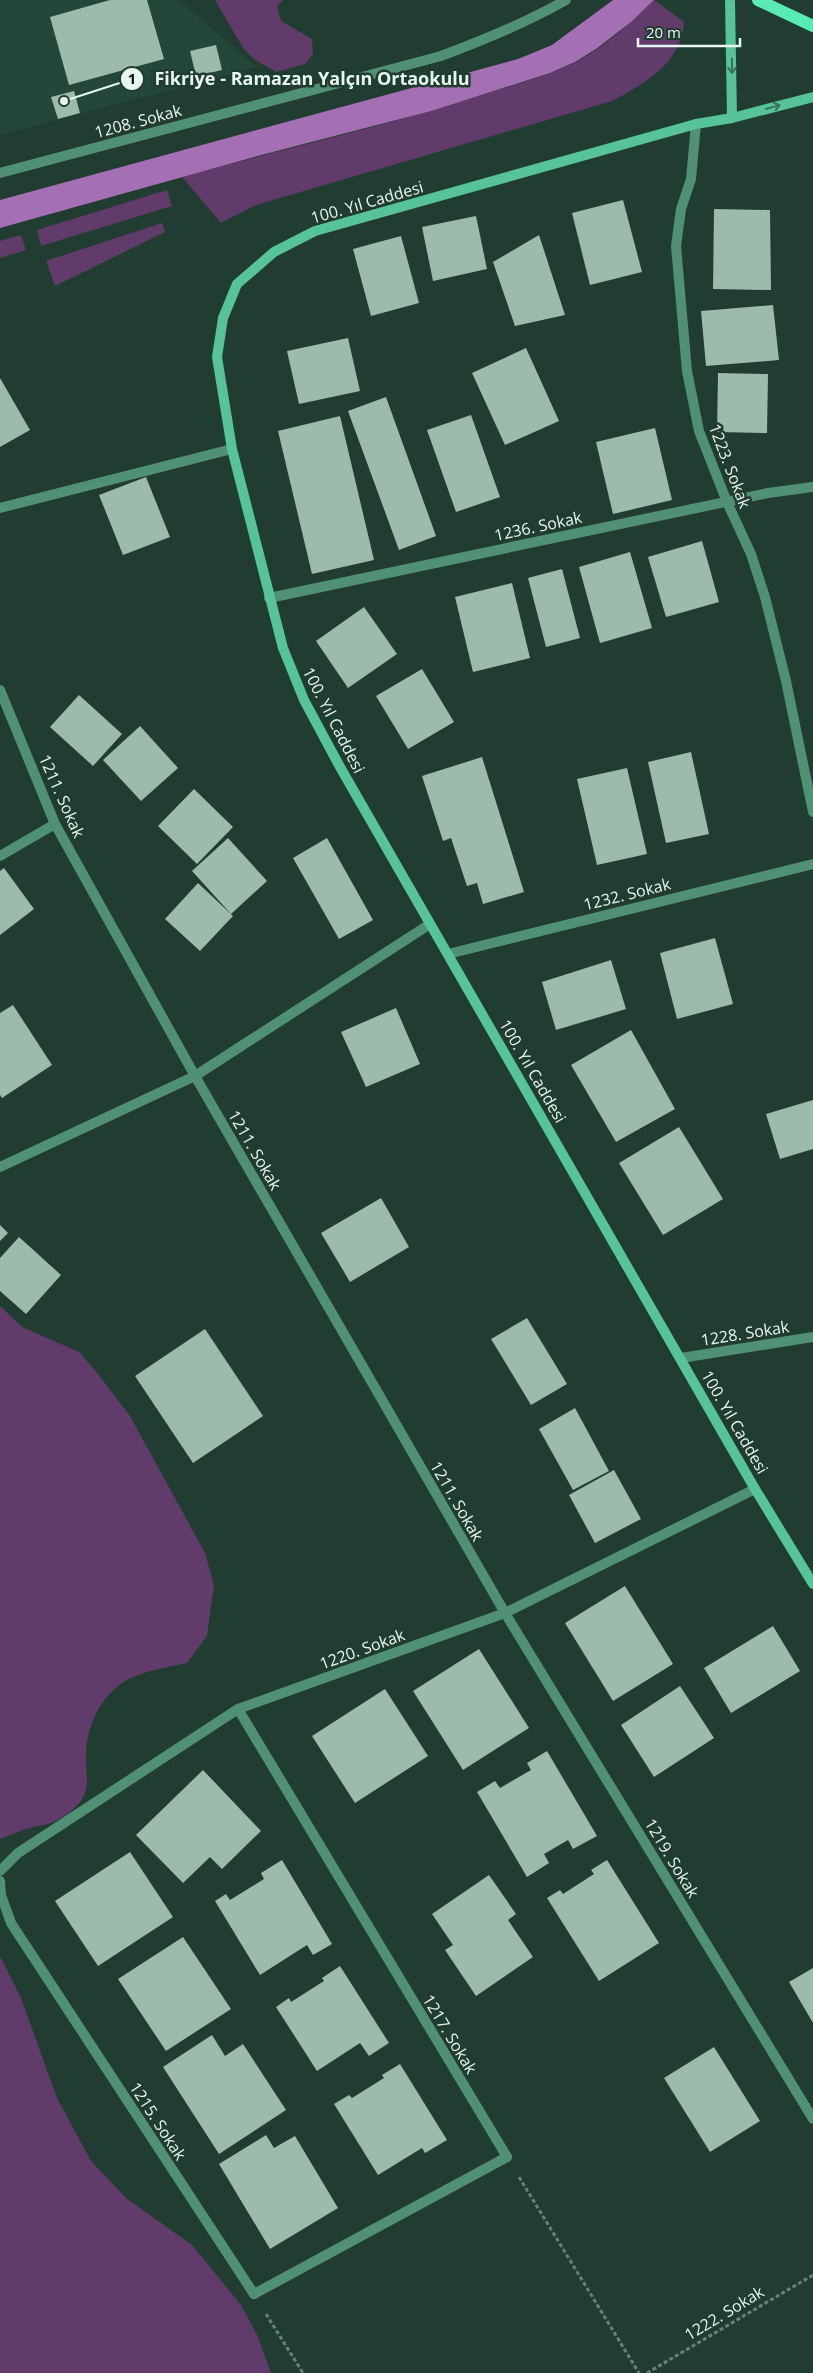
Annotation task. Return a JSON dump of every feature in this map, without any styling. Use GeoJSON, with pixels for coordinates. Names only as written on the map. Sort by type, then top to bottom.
{"type":"FeatureCollection","features":[{"type":"Feature","properties":{"kind":"main road"},"geometry":{"type":"LineString","coordinates":[[758,0],[813,26]]}},
{"type":"Feature","properties":{"kind":"street","name":"1208. Sokak"},"geometry":{"type":"LineString","coordinates":[[0,173],[441,56],[509,29],[566,0]]}},
{"type":"Feature","properties":{"kind":"street"},"geometry":{"type":"LineString","coordinates":[[730,0],[732,118]]}},
{"type":"Feature","properties":{"kind":"street","name":"100. Yıl Caddesi"},"geometry":{"type":"LineString","coordinates":[[813,97],[732,118],[696,124],[314,231],[274,252],[237,284],[223,318],[216,357],[232,449],[269,598],[283,648],[304,700],[340,767],[755,1489],[813,1584]]}},
{"type":"Feature","properties":{"kind":"street","name":"1223. Sokak"},"geometry":{"type":"LineString","coordinates":[[696,124],[691,179],[681,209],[676,246],[687,371],[699,431],[727,502],[751,554],[765,597],[786,681],[813,812]]}},
{"type":"Feature","properties":{"kind":"street"},"geometry":{"type":"LineString","coordinates":[[0,508],[232,449]]}},
{"type":"Feature","properties":{"kind":"street","name":"1236. Sokak"},"geometry":{"type":"LineString","coordinates":[[269,598],[727,502],[813,487]]}},
{"type":"Feature","properties":{"kind":"street","name":"1211. Sokak"},"geometry":{"type":"LineString","coordinates":[[0,690],[55,824],[195,1076],[505,1613]]}},
{"type":"Feature","properties":{"kind":"street"},"geometry":{"type":"LineString","coordinates":[[0,856],[55,824]]}},
{"type":"Feature","properties":{"kind":"street","name":"1232. Sokak"},"geometry":{"type":"LineString","coordinates":[[448,954],[813,864]]}},
{"type":"Feature","properties":{"kind":"street"},"geometry":{"type":"LineString","coordinates":[[0,1167],[195,1076],[430,924]]}},
{"type":"Feature","properties":{"kind":"street","name":"1228. Sokak"},"geometry":{"type":"LineString","coordinates":[[681,1358],[813,1337]]}},
{"type":"Feature","properties":{"kind":"street","name":"1220. Sokak"},"geometry":{"type":"LineString","coordinates":[[0,1871],[18,1853],[238,1709],[505,1613],[755,1489]]}},
{"type":"Feature","properties":{"kind":"street","name":"1219. Sokak"},"geometry":{"type":"LineString","coordinates":[[505,1613],[813,2119]]}},
{"type":"Feature","properties":{"kind":"street","name":"1217. Sokak"},"geometry":{"type":"LineString","coordinates":[[238,1709],[507,2157]]}},
{"type":"Feature","properties":{"kind":"street","name":"1215. Sokak"},"geometry":{"type":"LineString","coordinates":[[0,1881],[1,1895],[11,1923],[254,2294]]}},
{"type":"Feature","properties":{"kind":"street"},"geometry":{"type":"LineString","coordinates":[[254,2294],[507,2157]]}},
{"type":"Feature","properties":{"kind":"path"},"geometry":{"type":"LineString","coordinates":[[507,2157],[639,2373]]}},
{"type":"Feature","properties":{"kind":"path","name":"1222. Sokak"},"geometry":{"type":"LineString","coordinates":[[647,2373],[813,2275]]}},
{"type":"Feature","properties":{"kind":"path"},"geometry":{"type":"LineString","coordinates":[[254,2294],[303,2373]]}},
{"type":"Feature","properties":{"kind":"shaded area"},"geometry":{"type":"Polygon","coordinates":[[[0,0],[179,0],[257,67],[0,135],[0,0]]]}},
{"type":"Feature","properties":{"kind":"shaded area"},"geometry":{"type":"Polygon","coordinates":[[[215,0],[283,0],[277,7],[281,21],[312,39],[313,54],[305,64],[276,72],[254,59],[243,48],[215,0]]]}},
{"type":"Feature","properties":{"kind":"shaded area"},"geometry":{"type":"Polygon","coordinates":[[[613,0],[654,0],[631,22],[596,49],[575,62],[550,73],[431,111],[265,154],[0,228],[0,200],[518,59],[552,45],[613,0]]]}},
{"type":"Feature","properties":{"kind":"shaded area"},"geometry":{"type":"Polygon","coordinates":[[[654,0],[684,22],[682,36],[669,61],[648,79],[612,101],[256,205],[221,223],[182,177],[402,119],[550,73],[574,63],[606,43],[654,0]]]}},
{"type":"Feature","properties":{"kind":"shaded area"},"geometry":{"type":"Polygon","coordinates":[[[167,190],[172,206],[41,246],[37,230],[167,190]]]}},
{"type":"Feature","properties":{"kind":"shaded area"},"geometry":{"type":"Polygon","coordinates":[[[162,223],[165,232],[55,286],[46,261],[162,223]]]}},
{"type":"Feature","properties":{"kind":"shaded area"},"geometry":{"type":"Polygon","coordinates":[[[21,235],[26,250],[0,258],[0,241],[21,235]]]}},
{"type":"Feature","properties":{"kind":"shaded area"},"geometry":{"type":"Polygon","coordinates":[[[0,1306],[22,1327],[79,1352],[98,1374],[130,1416],[205,1553],[214,1585],[207,1636],[187,1663],[153,1670],[129,1679],[113,1691],[98,1709],[87,1741],[87,1783],[85,1794],[78,1804],[68,1814],[57,1820],[25,1829],[0,1839],[0,1306]]]}},
{"type":"Feature","properties":{"kind":"shaded area"},"geometry":{"type":"Polygon","coordinates":[[[0,1956],[21,1998],[57,2098],[91,2161],[126,2198],[192,2245],[241,2305],[257,2335],[271,2373],[0,2373],[0,1956]]]}},
{"type":"Feature","properties":{"kind":"building"},"geometry":{"type":"Polygon","coordinates":[[[110,0],[147,0],[164,59],[69,85],[50,17],[110,0]]]}},
{"type":"Feature","properties":{"kind":"building"},"geometry":{"type":"Polygon","coordinates":[[[216,45],[222,70],[196,76],[190,51],[216,45]]]}},
{"type":"Feature","properties":{"kind":"building"},"geometry":{"type":"Polygon","coordinates":[[[74,91],[80,113],[58,119],[51,97],[74,91]]]}},
{"type":"Feature","properties":{"kind":"building"},"geometry":{"type":"Polygon","coordinates":[[[623,200],[642,272],[590,285],[572,213],[623,200]]]}},
{"type":"Feature","properties":{"kind":"building"},"geometry":{"type":"Polygon","coordinates":[[[714,209],[770,210],[771,290],[713,289],[714,209]]]}},
{"type":"Feature","properties":{"kind":"building"},"geometry":{"type":"Polygon","coordinates":[[[476,216],[487,269],[433,281],[422,227],[476,216]]]}},
{"type":"Feature","properties":{"kind":"building"},"geometry":{"type":"Polygon","coordinates":[[[539,235],[565,315],[515,326],[493,262],[539,235]]]}},
{"type":"Feature","properties":{"kind":"building"},"geometry":{"type":"Polygon","coordinates":[[[401,236],[419,303],[371,316],[353,249],[401,236]]]}},
{"type":"Feature","properties":{"kind":"building"},"geometry":{"type":"Polygon","coordinates":[[[773,305],[779,360],[706,366],[701,311],[773,305]]]}},
{"type":"Feature","properties":{"kind":"building"},"geometry":{"type":"Polygon","coordinates":[[[348,338],[360,391],[299,404],[287,351],[348,338]]]}},
{"type":"Feature","properties":{"kind":"building"},"geometry":{"type":"Polygon","coordinates":[[[526,348],[559,421],[505,445],[472,373],[526,348]]]}},
{"type":"Feature","properties":{"kind":"building"},"geometry":{"type":"Polygon","coordinates":[[[718,373],[768,374],[767,433],[717,432],[718,373]]]}},
{"type":"Feature","properties":{"kind":"building"},"geometry":{"type":"Polygon","coordinates":[[[0,378],[30,430],[0,447],[0,378]]]}},
{"type":"Feature","properties":{"kind":"building"},"geometry":{"type":"Polygon","coordinates":[[[386,397],[436,536],[399,550],[348,411],[386,397]]]}},
{"type":"Feature","properties":{"kind":"building"},"geometry":{"type":"Polygon","coordinates":[[[471,415],[500,497],[456,512],[427,430],[471,415]]]}},
{"type":"Feature","properties":{"kind":"building"},"geometry":{"type":"Polygon","coordinates":[[[340,416],[374,560],[312,574],[278,431],[340,416]]]}},
{"type":"Feature","properties":{"kind":"building"},"geometry":{"type":"Polygon","coordinates":[[[655,428],[672,500],[613,514],[596,442],[655,428]]]}},
{"type":"Feature","properties":{"kind":"building"},"geometry":{"type":"Polygon","coordinates":[[[146,477],[170,537],[123,555],[99,495],[146,477]]]}},
{"type":"Feature","properties":{"kind":"building"},"geometry":{"type":"Polygon","coordinates":[[[702,541],[719,602],[666,617],[648,557],[702,541]]]}},
{"type":"Feature","properties":{"kind":"building"},"geometry":{"type":"Polygon","coordinates":[[[630,552],[652,628],[600,643],[579,567],[630,552]]]}},
{"type":"Feature","properties":{"kind":"building"},"geometry":{"type":"Polygon","coordinates":[[[562,569],[580,638],[546,647],[528,578],[562,569]]]}},
{"type":"Feature","properties":{"kind":"building"},"geometry":{"type":"Polygon","coordinates":[[[512,583],[530,658],[473,672],[455,597],[512,583]]]}},
{"type":"Feature","properties":{"kind":"building"},"geometry":{"type":"Polygon","coordinates":[[[364,607],[397,654],[348,688],[316,641],[364,607]]]}},
{"type":"Feature","properties":{"kind":"building"},"geometry":{"type":"Polygon","coordinates":[[[422,669],[454,722],[408,749],[376,696],[422,669]]]}},
{"type":"Feature","properties":{"kind":"building"},"geometry":{"type":"Polygon","coordinates":[[[79,695],[122,734],[93,766],[50,727],[79,695]]]}},
{"type":"Feature","properties":{"kind":"building"},"geometry":{"type":"Polygon","coordinates":[[[140,726],[178,768],[141,801],[103,760],[140,726]]]}},
{"type":"Feature","properties":{"kind":"building"},"geometry":{"type":"Polygon","coordinates":[[[691,752],[709,834],[666,843],[648,762],[691,752]]]}},
{"type":"Feature","properties":{"kind":"building"},"geometry":{"type":"Polygon","coordinates":[[[482,757],[524,892],[483,904],[477,883],[467,886],[451,838],[443,841],[422,776],[482,757]]]}},
{"type":"Feature","properties":{"kind":"building"},"geometry":{"type":"Polygon","coordinates":[[[627,768],[647,854],[597,865],[577,779],[627,768]]]}},
{"type":"Feature","properties":{"kind":"building"},"geometry":{"type":"Polygon","coordinates":[[[194,789],[233,827],[197,864],[158,826],[194,789]]]}},
{"type":"Feature","properties":{"kind":"building"},"geometry":{"type":"Polygon","coordinates":[[[228,838],[267,881],[231,914],[192,871],[228,838]]]}},
{"type":"Feature","properties":{"kind":"building"},"geometry":{"type":"Polygon","coordinates":[[[327,838],[373,920],[339,939],[293,858],[327,838]]]}},
{"type":"Feature","properties":{"kind":"building"},"geometry":{"type":"Polygon","coordinates":[[[4,868],[34,909],[0,935],[0,871],[4,868]]]}},
{"type":"Feature","properties":{"kind":"building"},"geometry":{"type":"Polygon","coordinates":[[[198,883],[233,916],[200,951],[165,919],[198,883]]]}},
{"type":"Feature","properties":{"kind":"building"},"geometry":{"type":"Polygon","coordinates":[[[715,938],[733,1004],[677,1019],[660,953],[715,938]]]}},
{"type":"Feature","properties":{"kind":"building"},"geometry":{"type":"Polygon","coordinates":[[[611,960],[626,1009],[556,1030],[542,982],[611,960]]]}},
{"type":"Feature","properties":{"kind":"building"},"geometry":{"type":"Polygon","coordinates":[[[13,1005],[52,1065],[2,1098],[0,1095],[0,1013],[13,1005]]]}},
{"type":"Feature","properties":{"kind":"building"},"geometry":{"type":"Polygon","coordinates":[[[396,1008],[420,1064],[366,1087],[341,1032],[396,1008]]]}},
{"type":"Feature","properties":{"kind":"building"},"geometry":{"type":"Polygon","coordinates":[[[631,1030],[675,1109],[616,1142],[571,1065],[631,1030]]]}},
{"type":"Feature","properties":{"kind":"building"},"geometry":{"type":"Polygon","coordinates":[[[813,1100],[813,1149],[780,1159],[766,1114],[813,1100]]]}},
{"type":"Feature","properties":{"kind":"building"},"geometry":{"type":"Polygon","coordinates":[[[679,1127],[723,1199],[663,1235],[619,1163],[679,1127]]]}},
{"type":"Feature","properties":{"kind":"building"},"geometry":{"type":"Polygon","coordinates":[[[381,1198],[409,1247],[350,1282],[321,1233],[381,1198]]]}},
{"type":"Feature","properties":{"kind":"building"},"geometry":{"type":"Polygon","coordinates":[[[0,1225],[8,1233],[0,1241],[0,1225]]]}},
{"type":"Feature","properties":{"kind":"building"},"geometry":{"type":"Polygon","coordinates":[[[19,1237],[61,1275],[26,1314],[0,1291],[0,1258],[19,1237]]]}},
{"type":"Feature","properties":{"kind":"building"},"geometry":{"type":"Polygon","coordinates":[[[527,1318],[567,1384],[531,1405],[491,1339],[527,1318]]]}},
{"type":"Feature","properties":{"kind":"building"},"geometry":{"type":"Polygon","coordinates":[[[205,1329],[263,1416],[193,1463],[135,1376],[205,1329]]]}},
{"type":"Feature","properties":{"kind":"building"},"geometry":{"type":"Polygon","coordinates":[[[575,1408],[609,1471],[573,1490],[539,1429],[575,1408]]]}},
{"type":"Feature","properties":{"kind":"building"},"geometry":{"type":"Polygon","coordinates":[[[614,1470],[641,1519],[595,1543],[569,1495],[614,1470]]]}},
{"type":"Feature","properties":{"kind":"building"},"geometry":{"type":"Polygon","coordinates":[[[625,1586],[673,1664],[613,1701],[565,1623],[625,1586]]]}},
{"type":"Feature","properties":{"kind":"building"},"geometry":{"type":"Polygon","coordinates":[[[773,1626],[800,1671],[731,1713],[704,1668],[773,1626]]]}},
{"type":"Feature","properties":{"kind":"building"},"geometry":{"type":"Polygon","coordinates":[[[479,1649],[529,1728],[463,1770],[413,1691],[479,1649]]]}},
{"type":"Feature","properties":{"kind":"building"},"geometry":{"type":"Polygon","coordinates":[[[680,1686],[714,1738],[654,1777],[621,1725],[680,1686]]]}},
{"type":"Feature","properties":{"kind":"building"},"geometry":{"type":"Polygon","coordinates":[[[385,1689],[428,1756],[355,1803],[312,1736],[385,1689]]]}},
{"type":"Feature","properties":{"kind":"building"},"geometry":{"type":"Polygon","coordinates":[[[547,1751],[597,1836],[573,1849],[568,1840],[544,1854],[549,1863],[527,1877],[477,1792],[495,1781],[500,1788],[531,1770],[527,1763],[547,1751]]]}},
{"type":"Feature","properties":{"kind":"building"},"geometry":{"type":"Polygon","coordinates":[[[203,1770],[261,1831],[222,1869],[210,1857],[183,1883],[136,1835],[203,1770]]]}},
{"type":"Feature","properties":{"kind":"building"},"geometry":{"type":"Polygon","coordinates":[[[130,1852],[173,1917],[98,1966],[55,1901],[130,1852]]]}},
{"type":"Feature","properties":{"kind":"building"},"geometry":{"type":"Polygon","coordinates":[[[282,1860],[332,1944],[313,1955],[307,1945],[260,1975],[215,1901],[226,1894],[230,1900],[264,1879],[261,1873],[282,1860]]]}},
{"type":"Feature","properties":{"kind":"building"},"geometry":{"type":"Polygon","coordinates":[[[607,1860],[659,1943],[599,1981],[547,1898],[560,1890],[563,1894],[594,1874],[591,1870],[607,1860]]]}},
{"type":"Feature","properties":{"kind":"building"},"geometry":{"type":"Polygon","coordinates":[[[489,1875],[516,1914],[508,1920],[533,1957],[476,1996],[445,1950],[453,1945],[432,1914],[489,1875]]]}},
{"type":"Feature","properties":{"kind":"building"},"geometry":{"type":"Polygon","coordinates":[[[183,1937],[231,2009],[166,2051],[118,1979],[183,1937]]]}},
{"type":"Feature","properties":{"kind":"building"},"geometry":{"type":"Polygon","coordinates":[[[340,1966],[389,2043],[369,2056],[360,2043],[317,2071],[276,2007],[289,1998],[291,2002],[324,1981],[322,1978],[340,1966]]]}},
{"type":"Feature","properties":{"kind":"building"},"geometry":{"type":"Polygon","coordinates":[[[813,1968],[813,2023],[789,1982],[813,1968]]]}},
{"type":"Feature","properties":{"kind":"building"},"geometry":{"type":"Polygon","coordinates":[[[212,2035],[225,2056],[243,2044],[286,2110],[219,2154],[163,2067],[212,2035]]]}},
{"type":"Feature","properties":{"kind":"building"},"geometry":{"type":"Polygon","coordinates":[[[714,2047],[760,2121],[710,2152],[664,2078],[714,2047]]]}},
{"type":"Feature","properties":{"kind":"building"},"geometry":{"type":"Polygon","coordinates":[[[400,2064],[447,2140],[425,2153],[422,2148],[378,2175],[334,2104],[349,2095],[352,2098],[384,2078],[382,2075],[400,2064]]]}},
{"type":"Feature","properties":{"kind":"building"},"geometry":{"type":"Polygon","coordinates":[[[266,2135],[274,2148],[295,2136],[338,2208],[270,2249],[219,2164],[266,2135]]]}},
{"type":"Feature","properties":{"kind":"place","name":"Fikriye - Ramazan Yalçın Ortaokulu"},"geometry":{"type":"Point","coordinates":[64,101]}}]}
